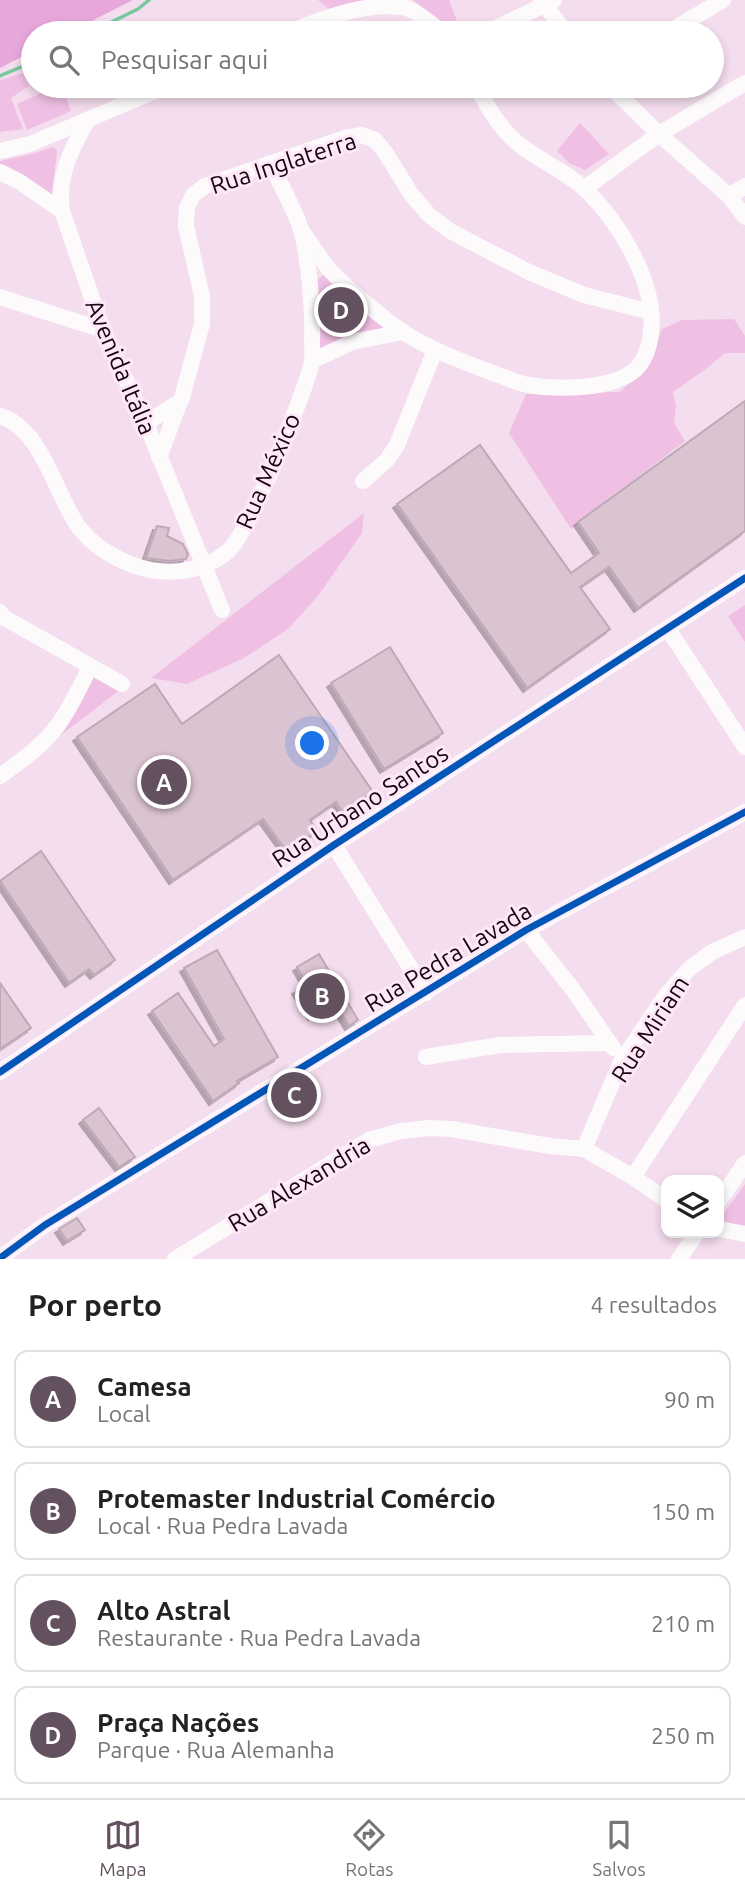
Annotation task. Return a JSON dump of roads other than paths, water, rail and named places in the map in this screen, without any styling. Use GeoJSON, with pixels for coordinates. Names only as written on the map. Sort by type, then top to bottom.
{"type":"FeatureCollection","features":[{"type":"Feature","properties":{"kind":"street"},"geometry":{"type":"LineString","coordinates":[[687,21],[723,0]]}},
{"type":"Feature","properties":{"kind":"street"},"geometry":{"type":"LineString","coordinates":[[509,21],[546,2],[558,21]]}},
{"type":"Feature","properties":{"kind":"street"},"geometry":{"type":"LineString","coordinates":[[321,21],[360,7],[380,4],[407,8],[429,21]]}},
{"type":"Feature","properties":{"kind":"street"},"geometry":{"type":"LineString","coordinates":[[724,95],[745,83]]}},
{"type":"Feature","properties":{"kind":"street"},"geometry":{"type":"LineString","coordinates":[[0,151],[30,144],[140,98]]}},
{"type":"Feature","properties":{"kind":"street"},"geometry":{"type":"LineString","coordinates":[[301,230],[330,269],[403,332],[435,351],[524,384],[553,389],[584,387],[618,379],[636,369],[647,351],[652,312],[642,276],[626,244],[601,206],[584,188],[524,149],[507,134],[483,98]]}},
{"type":"Feature","properties":{"kind":"street"},"geometry":{"type":"LineString","coordinates":[[622,98],[729,196],[745,217]]}},
{"type":"Feature","properties":{"kind":"street"},"geometry":{"type":"LineString","coordinates":[[584,188],[659,134],[720,98]]}},
{"type":"Feature","properties":{"kind":"street","name":"Avenida Itália"},"geometry":{"type":"LineString","coordinates":[[87,121],[69,153],[62,177],[62,211],[103,330],[145,423],[222,610]]}},
{"type":"Feature","properties":{"kind":"street","name":"Rua Inglaterra"},"geometry":{"type":"LineString","coordinates":[[159,458],[181,401],[202,324],[202,296],[186,226],[187,208],[192,195],[205,186],[345,138],[362,135],[375,140],[411,194],[429,215],[450,231],[528,272],[584,295],[652,312]]}},
{"type":"Feature","properties":{"kind":"street","name":"Rua México"},"geometry":{"type":"LineString","coordinates":[[204,565],[231,548],[243,531],[295,413],[312,361],[309,283],[301,230],[270,163]]}},
{"type":"Feature","properties":{"kind":"street"},"geometry":{"type":"LineString","coordinates":[[0,172],[20,182],[62,211]]}},
{"type":"Feature","properties":{"kind":"street"},"geometry":{"type":"LineString","coordinates":[[729,196],[745,186]]}},
{"type":"Feature","properties":{"kind":"street"},"geometry":{"type":"LineString","coordinates":[[309,283],[316,272],[330,269]]}},
{"type":"Feature","properties":{"kind":"street"},"geometry":{"type":"LineString","coordinates":[[0,297],[103,330]]}},
{"type":"Feature","properties":{"kind":"street"},"geometry":{"type":"LineString","coordinates":[[312,361],[352,342],[403,332]]}},
{"type":"Feature","properties":{"kind":"street"},"geometry":{"type":"LineString","coordinates":[[363,481],[387,460],[397,445],[435,351]]}},
{"type":"Feature","properties":{"kind":"street"},"geometry":{"type":"LineString","coordinates":[[145,423],[181,401]]}},
{"type":"Feature","properties":{"kind":"street"},"geometry":{"type":"LineString","coordinates":[[0,416],[7,418],[25,433],[41,454],[77,524],[92,541],[114,557],[138,567],[160,571],[185,571],[204,565]]}},
{"type":"Feature","properties":{"kind":"street","name":"Rua Urbano Santos"},"geometry":{"type":"LineString","coordinates":[[0,1072],[334,845],[745,578]]}},
{"type":"Feature","properties":{"kind":"street"},"geometry":{"type":"LineString","coordinates":[[1,616],[122,684]]}},
{"type":"Feature","properties":{"kind":"street"},"geometry":{"type":"LineString","coordinates":[[668,629],[745,747]]}},
{"type":"Feature","properties":{"kind":"street"},"geometry":{"type":"LineString","coordinates":[[0,776],[37,749],[57,727],[72,705],[90,667]]}},
{"type":"Feature","properties":{"kind":"street","name":"Rua Pedra Lavada"},"geometry":{"type":"LineString","coordinates":[[0,1258],[45,1225],[526,930],[745,812]]}},
{"type":"Feature","properties":{"kind":"street"},"geometry":{"type":"LineString","coordinates":[[334,845],[426,993]]}},
{"type":"Feature","properties":{"kind":"street"},"geometry":{"type":"LineString","coordinates":[[526,930],[574,991],[621,1062]]}},
{"type":"Feature","properties":{"kind":"street","name":"Rua Miriam"},"geometry":{"type":"LineString","coordinates":[[584,1149],[621,1062],[666,995],[689,969],[712,952],[745,937]]}},
{"type":"Feature","properties":{"kind":"street"},"geometry":{"type":"LineString","coordinates":[[633,1177],[745,1004]]}},
{"type":"Feature","properties":{"kind":"street"},"geometry":{"type":"LineString","coordinates":[[426,1057],[500,1045],[610,1043]]}},
{"type":"Feature","properties":{"kind":"street","name":"Rua Alexandria"},"geometry":{"type":"LineString","coordinates":[[175,1259],[369,1140],[401,1131],[451,1129],[584,1149],[661,1197]]}},
{"type":"Feature","properties":{"kind":"street"},"geometry":{"type":"LineString","coordinates":[[724,1194],[745,1163]]}},
{"type":"Feature","properties":{"kind":"street"},"geometry":{"type":"LineString","coordinates":[[724,1230],[745,1234]]}},
{"type":"Feature","properties":{"kind":"street"},"geometry":{"type":"LineString","coordinates":[[679,1259],[694,1238]]}},
{"type":"Feature","properties":{"kind":"waterway"},"geometry":{"type":"LineString","coordinates":[[114,21],[138,9],[149,0]]}},
{"type":"Feature","properties":{"kind":"waterway"},"geometry":{"type":"LineString","coordinates":[[0,76],[21,67]]}},
{"type":"Feature","properties":{"kind":"place","name":"Praça Nações"},"geometry":{"type":"Point","coordinates":[341,310]}},
{"type":"Feature","properties":{"kind":"place","name":"Camesa"},"geometry":{"type":"Point","coordinates":[164,782]}},
{"type":"Feature","properties":{"kind":"place","name":"Protemaster Industrial Comércio"},"geometry":{"type":"Point","coordinates":[322,996]}},
{"type":"Feature","properties":{"kind":"place","name":"Alto Astral"},"geometry":{"type":"Point","coordinates":[294,1095]}}]}
